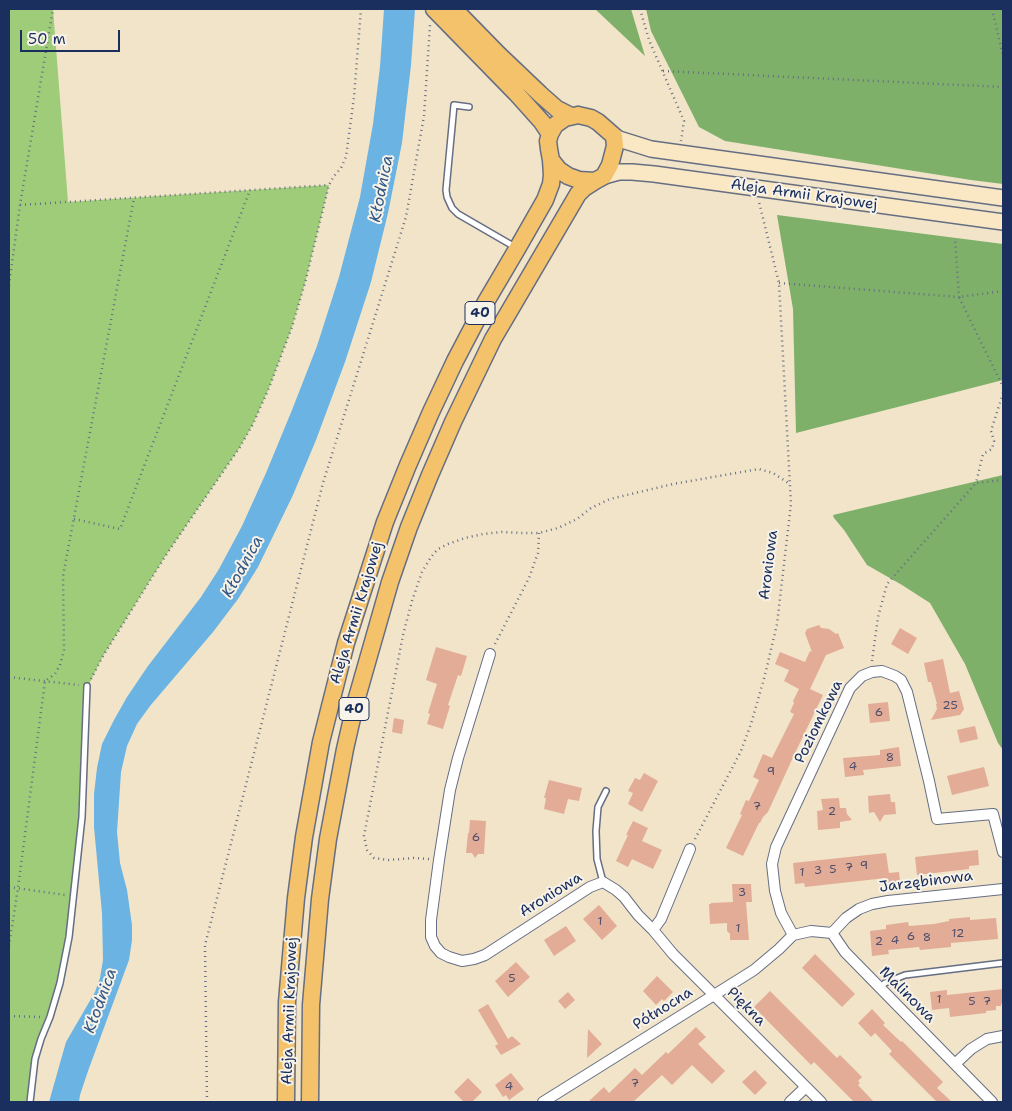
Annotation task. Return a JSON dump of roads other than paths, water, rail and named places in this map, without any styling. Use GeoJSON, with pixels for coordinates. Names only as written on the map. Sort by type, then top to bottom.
{"type":"FeatureCollection","features":[{"type":"Feature","properties":{"kind":"main road"},"geometry":{"type":"LineString","coordinates":[[454,9],[463,28],[550,134],[555,125],[565,118],[578,115],[598,122],[614,136]]}},
{"type":"Feature","properties":{"kind":"main road"},"geometry":{"type":"LineString","coordinates":[[432,14],[463,28],[499,55],[557,109],[571,116]]}},
{"type":"Feature","properties":{"kind":"main road","name":"40"},"geometry":{"type":"LineString","coordinates":[[550,134],[548,145],[551,160]]}},
{"type":"Feature","properties":{"kind":"main road","name":"40"},"geometry":{"type":"LineString","coordinates":[[600,179],[613,155],[615,146],[614,136]]}},
{"type":"Feature","properties":{"kind":"main road","name":"Aleja Armii Krajowej"},"geometry":{"type":"LineString","coordinates":[[614,136],[638,146],[679,153],[1003,198]]}},
{"type":"Feature","properties":{"kind":"main road"},"geometry":{"type":"LineString","coordinates":[[551,160],[559,170],[568,176],[586,181],[600,179]]}},
{"type":"Feature","properties":{"kind":"main road","name":"Aleja Armii Krajowej"},"geometry":{"type":"LineString","coordinates":[[286,1102],[288,1002],[296,898],[304,837],[321,742],[346,643],[385,522],[427,421],[459,352],[548,192],[552,175],[551,160]]}},
{"type":"Feature","properties":{"kind":"main road","name":"Aleja Armii Krajowej"},"geometry":{"type":"LineString","coordinates":[[310,1102],[311,1005],[320,899],[328,839],[356,701],[390,582],[430,475],[493,339],[578,194],[584,188],[600,179],[619,172],[632,172],[1003,222]]}},
{"type":"Feature","properties":{"kind":"street","name":"Aroniowa"},"geometry":{"type":"LineString","coordinates":[[490,654],[450,790],[431,920],[431,937],[435,946],[441,953],[462,960],[474,959],[485,955],[590,887],[603,882],[624,897],[653,930]]}},
{"type":"Feature","properties":{"kind":"street","name":"Poziomkowa"},"geometry":{"type":"LineString","coordinates":[[793,935],[781,913],[775,891],[772,864],[776,847],[850,688],[862,676],[872,672],[882,671],[902,680],[907,692],[937,819],[993,814],[1003,852]]}},
{"type":"Feature","properties":{"kind":"street"},"geometry":{"type":"LineString","coordinates":[[653,930],[661,919],[690,849]]}},
{"type":"Feature","properties":{"kind":"street","name":"Jarzębinowa"},"geometry":{"type":"LineString","coordinates":[[832,933],[846,918],[859,909],[872,904],[1003,889]]}},
{"type":"Feature","properties":{"kind":"street","name":"Piękna"},"geometry":{"type":"LineString","coordinates":[[653,930],[673,954],[713,995],[821,1102]]}},
{"type":"Feature","properties":{"kind":"street"},"geometry":{"type":"LineString","coordinates":[[793,935],[811,931],[832,933]]}},
{"type":"Feature","properties":{"kind":"street","name":"Malinowa"},"geometry":{"type":"LineString","coordinates":[[832,933],[845,952],[992,1102]]}},
{"type":"Feature","properties":{"kind":"street","name":"Północna"},"geometry":{"type":"LineString","coordinates":[[543,1102],[754,970],[793,935]]}},
{"type":"Feature","properties":{"kind":"street"},"geometry":{"type":"LineString","coordinates":[[955,1064],[987,1039],[1003,1036]]}},
{"type":"Feature","properties":{"kind":"street"},"geometry":{"type":"LineString","coordinates":[[790,1102],[806,1087]]}},
{"type":"Feature","properties":{"kind":"lane"},"geometry":{"type":"LineString","coordinates":[[469,107],[454,105],[446,190],[447,197],[452,208],[458,214],[518,249]]}},
{"type":"Feature","properties":{"kind":"lane"},"geometry":{"type":"LineString","coordinates":[[30,1102],[35,1060],[40,1039],[50,1017],[60,983],[74,896],[82,817],[88,686]]}},
{"type":"Feature","properties":{"kind":"lane"},"geometry":{"type":"LineString","coordinates":[[603,882],[597,859],[596,831],[598,807],[606,791]]}},
{"type":"Feature","properties":{"kind":"lane"},"geometry":{"type":"LineString","coordinates":[[880,988],[885,982],[905,975],[1003,963]]}},
{"type":"Feature","properties":{"kind":"water","name":"Kłodnica"},"geometry":{"type":"Polygon","coordinates":[[[384,9],[415,9],[402,143],[388,213],[371,282],[345,362],[316,440],[293,495],[258,567],[238,599],[213,632],[150,706],[137,724],[127,746],[121,772],[117,832],[120,863],[127,890],[132,925],[129,960],[88,1071],[79,1102],[49,1102],[66,1042],[95,992],[103,960],[102,913],[94,827],[94,794],[102,744],[127,697],[148,666],[201,597],[219,569],[242,526],[266,473],[317,346],[339,277],[360,197],[373,124],[380,67],[384,9]]]}}]}
